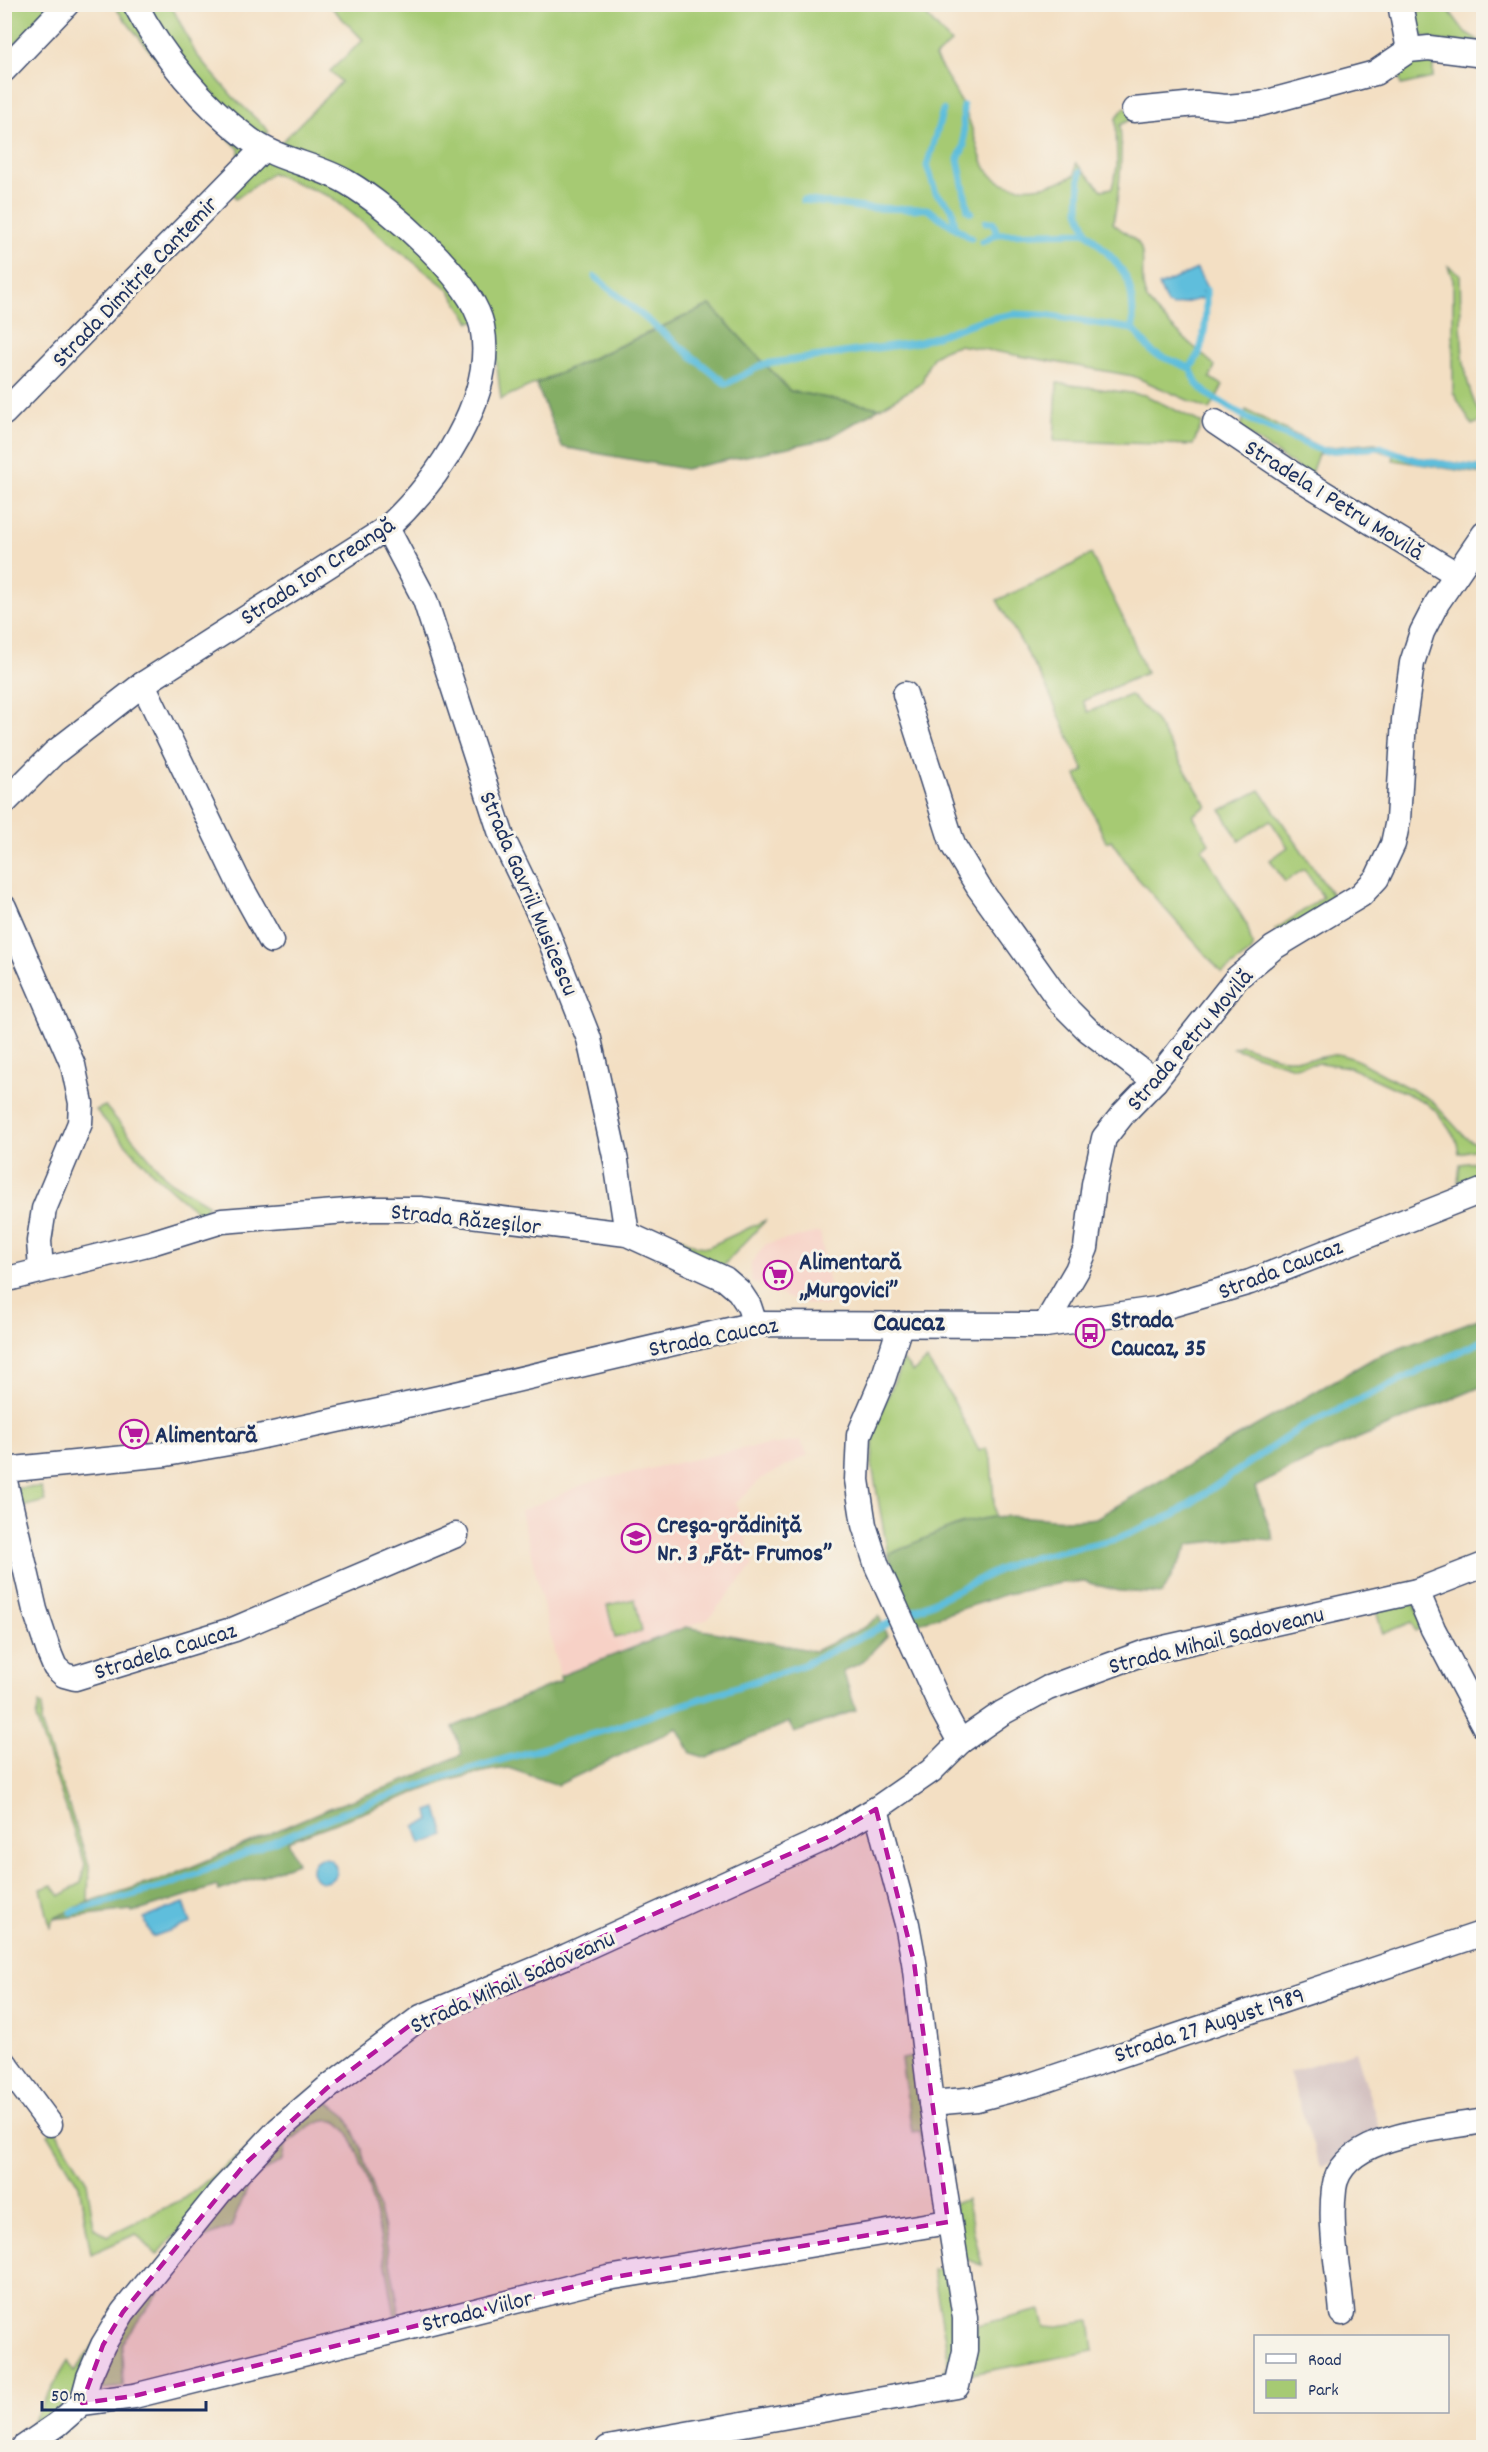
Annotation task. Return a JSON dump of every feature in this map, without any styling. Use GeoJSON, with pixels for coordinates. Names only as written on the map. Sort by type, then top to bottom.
{"type":"FeatureCollection","features":[{"type":"Feature","properties":{"kind":"street"},"geometry":{"type":"LineString","coordinates":[[4,70],[67,4]]}},
{"type":"Feature","properties":{"kind":"street","name":"Strada Ion Creangă"},"geometry":{"type":"LineString","coordinates":[[4,803],[54,753],[143,684],[387,528],[410,507],[434,476],[469,413],[479,385],[484,354],[482,325],[459,280],[420,239],[377,203],[347,182],[263,148],[195,90],[170,59],[135,4]]}},
{"type":"Feature","properties":{"kind":"street"},"geometry":{"type":"LineString","coordinates":[[1400,4],[1409,50]]}},
{"type":"Feature","properties":{"kind":"street"},"geometry":{"type":"LineString","coordinates":[[1134,110],[1196,104],[1226,107],[1260,104],[1375,73],[1409,50],[1430,48],[1484,54]]}},
{"type":"Feature","properties":{"kind":"street","name":"Strada Dimitrie Cantemir"},"geometry":{"type":"LineString","coordinates":[[4,413],[263,148]]}},
{"type":"Feature","properties":{"kind":"street","name":"Stradela 1 Petru Movilă"},"geometry":{"type":"LineString","coordinates":[[1215,422],[1291,474],[1456,574]]}},
{"type":"Feature","properties":{"kind":"street","name":"Strada Gavriil Musicescu"},"geometry":{"type":"LineString","coordinates":[[387,528],[425,600],[502,837],[543,922],[590,1039],[616,1161],[627,1234]]}},
{"type":"Feature","properties":{"kind":"street","name":"Strada Petru Movilă"},"geometry":{"type":"LineString","coordinates":[[1045,1324],[1077,1270],[1086,1248],[1094,1184],[1104,1138],[1123,1114],[1155,1081],[1237,978],[1273,948],[1360,895],[1377,878],[1393,844],[1396,828],[1404,720],[1412,663],[1422,632],[1456,574],[1484,534]]}},
{"type":"Feature","properties":{"kind":"street"},"geometry":{"type":"LineString","coordinates":[[143,684],[240,885],[271,940]]}},
{"type":"Feature","properties":{"kind":"street"},"geometry":{"type":"LineString","coordinates":[[904,694],[953,845],[979,888],[1060,1002],[1088,1030],[1155,1081]]}},
{"type":"Feature","properties":{"kind":"street"},"geometry":{"type":"LineString","coordinates":[[4,907],[73,1065],[81,1103],[80,1123],[44,1209],[39,1241],[41,1270]]}},
{"type":"Feature","properties":{"kind":"street","name":"Strada Caucaz"},"geometry":{"type":"LineString","coordinates":[[4,1470],[166,1454],[240,1441],[439,1398],[755,1324],[785,1322],[900,1326],[1045,1324],[1116,1317],[1194,1299],[1250,1282],[1484,1190]]}},
{"type":"Feature","properties":{"kind":"street","name":"Strada Răzeșilor"},"geometry":{"type":"LineString","coordinates":[[4,1280],[151,1243],[222,1221],[372,1209],[420,1209],[627,1234],[725,1279],[739,1292],[749,1306],[755,1324]]}},
{"type":"Feature","properties":{"kind":"street"},"geometry":{"type":"LineString","coordinates":[[900,1326],[883,1379],[859,1435],[856,1458],[864,1525],[877,1566],[894,1607],[960,1742]]}},
{"type":"Feature","properties":{"kind":"street","name":"Stradela Caucaz"},"geometry":{"type":"LineString","coordinates":[[4,1477],[18,1542],[44,1638],[55,1667],[64,1675],[75,1678],[235,1629],[456,1534]]}},
{"type":"Feature","properties":{"kind":"street","name":"Strada Mihail Sadoveanu"},"geometry":{"type":"LineString","coordinates":[[82,2403],[89,2377],[103,2345],[123,2312],[220,2192],[279,2129],[400,2031],[444,2007],[567,1956],[828,1838],[931,1772],[960,1742],[1002,1713],[1048,1688],[1112,1662],[1146,1652],[1417,1591],[1484,1564]]}},
{"type":"Feature","properties":{"kind":"street"},"geometry":{"type":"LineString","coordinates":[[1417,1591],[1433,1629],[1484,1726]]}},
{"type":"Feature","properties":{"kind":"street"},"geometry":{"type":"LineString","coordinates":[[608,2448],[957,2386],[965,2351],[965,2318],[931,2103],[921,2002],[907,1924],[876,1809]]}},
{"type":"Feature","properties":{"kind":"street","name":"Strada 27 August 1989"},"geometry":{"type":"LineString","coordinates":[[931,2103],[977,2099],[1034,2084],[1484,1933]]}},
{"type":"Feature","properties":{"kind":"street"},"geometry":{"type":"LineString","coordinates":[[4,2062],[50,2124]]}},
{"type":"Feature","properties":{"kind":"street"},"geometry":{"type":"LineString","coordinates":[[1342,2313],[1333,2207],[1334,2187],[1339,2172],[1357,2154],[1384,2141],[1484,2121]]}},
{"type":"Feature","properties":{"kind":"street","name":"Strada Viilor"},"geometry":{"type":"LineString","coordinates":[[82,2403],[134,2396],[608,2278],[948,2222]]}},
{"type":"Feature","properties":{"kind":"street"},"geometry":{"type":"LineString","coordinates":[[23,2448],[58,2424],[82,2403]]}},
{"type":"Feature","properties":{"kind":"highlighted area"},"geometry":{"type":"Polygon","coordinates":[[[876,1809],[914,1962],[948,2222],[608,2278],[134,2396],[82,2403],[103,2345],[123,2312],[245,2164],[327,2088],[421,2017],[828,1837],[876,1809]]]}},
{"type":"Feature","properties":{"kind":"shaded area"},"geometry":{"type":"Polygon","coordinates":[[[820,1232],[831,1297],[828,1306],[797,1302],[751,1281],[751,1263],[766,1244],[820,1232]]]}},
{"type":"Feature","properties":{"kind":"shaded area","name":"Creşa-grădiniţă Nr. 3 „Făt- Frumos”"},"geometry":{"type":"Polygon","coordinates":[[[800,1441],[808,1455],[761,1479],[736,1503],[753,1565],[708,1619],[560,1676],[521,1511],[589,1482],[746,1448],[800,1441]]]}},
{"type":"Feature","properties":{"kind":"shaded area"},"geometry":{"type":"Polygon","coordinates":[[[1356,2051],[1380,2131],[1336,2161],[1320,2167],[1289,2072],[1356,2051]]]}},
{"type":"Feature","properties":{"kind":"green space"},"geometry":{"type":"Polygon","coordinates":[[[5,5],[53,5],[5,54],[5,5]]]}},
{"type":"Feature","properties":{"kind":"green space"},"geometry":{"type":"Polygon","coordinates":[[[113,5],[171,5],[196,54],[233,97],[269,131],[239,160],[239,149],[175,82],[113,5]]]}},
{"type":"Feature","properties":{"kind":"green space"},"geometry":{"type":"Polygon","coordinates":[[[329,5],[917,5],[951,43],[935,57],[965,110],[983,163],[990,174],[1000,182],[1025,187],[1052,184],[1075,175],[1076,163],[1102,190],[1112,188],[1117,167],[1116,118],[1125,107],[1135,117],[1120,125],[1120,174],[1113,223],[1136,241],[1141,248],[1143,286],[1148,301],[1170,326],[1215,366],[1210,378],[1223,385],[1210,410],[1133,376],[959,345],[938,353],[927,367],[922,383],[880,408],[790,391],[710,305],[501,399],[491,318],[470,322],[449,290],[331,197],[272,173],[236,199],[232,192],[341,82],[330,71],[363,40],[329,5]]]}},
{"type":"Feature","properties":{"kind":"green space"},"geometry":{"type":"Polygon","coordinates":[[[1449,5],[1447,8],[1465,32],[1483,43],[1434,40],[1418,33],[1413,27],[1411,13],[1449,5]]]}},
{"type":"Feature","properties":{"kind":"green space"},"geometry":{"type":"Polygon","coordinates":[[[1422,57],[1433,65],[1433,78],[1401,85],[1398,71],[1422,57]]]}},
{"type":"Feature","properties":{"kind":"green space"},"geometry":{"type":"Polygon","coordinates":[[[1448,266],[1460,274],[1461,331],[1465,368],[1475,404],[1483,420],[1472,425],[1453,392],[1453,280],[1448,266]]]}},
{"type":"Feature","properties":{"kind":"green space"},"geometry":{"type":"Polygon","coordinates":[[[710,305],[790,391],[880,408],[827,439],[685,469],[562,447],[536,384],[710,305]]]}},
{"type":"Feature","properties":{"kind":"green space"},"geometry":{"type":"Polygon","coordinates":[[[1057,383],[1145,395],[1202,423],[1193,445],[1054,441],[1057,383]]]}},
{"type":"Feature","properties":{"kind":"green space"},"geometry":{"type":"Polygon","coordinates":[[[1246,410],[1322,448],[1375,443],[1414,457],[1483,467],[1483,474],[1393,460],[1394,455],[1377,450],[1318,454],[1310,476],[1240,429],[1246,410]]]}},
{"type":"Feature","properties":{"kind":"green space"},"geometry":{"type":"Polygon","coordinates":[[[1091,554],[1129,630],[1146,673],[1083,701],[1088,712],[1130,695],[1154,718],[1207,806],[1193,815],[1209,843],[1202,849],[1247,925],[1253,948],[1250,953],[1222,973],[1134,874],[1111,840],[1106,842],[1076,775],[1084,771],[1046,686],[997,600],[1059,572],[1091,554]]]}},
{"type":"Feature","properties":{"kind":"green space"},"geometry":{"type":"Polygon","coordinates":[[[1260,790],[1337,902],[1279,936],[1275,930],[1323,897],[1304,869],[1285,882],[1270,860],[1288,847],[1270,820],[1239,841],[1221,810],[1260,790]]]}},
{"type":"Feature","properties":{"kind":"green space"},"geometry":{"type":"Polygon","coordinates":[[[1241,1045],[1285,1059],[1313,1059],[1338,1054],[1355,1059],[1431,1100],[1465,1137],[1483,1148],[1459,1153],[1456,1139],[1438,1113],[1425,1102],[1349,1067],[1320,1063],[1294,1067],[1233,1048],[1241,1045]]]}},
{"type":"Feature","properties":{"kind":"green space"},"geometry":{"type":"Polygon","coordinates":[[[105,1106],[168,1180],[208,1204],[202,1215],[158,1178],[121,1139],[96,1110],[105,1106]]]}},
{"type":"Feature","properties":{"kind":"green space"},"geometry":{"type":"Polygon","coordinates":[[[1483,1161],[1483,1173],[1458,1182],[1460,1164],[1483,1161]]]}},
{"type":"Feature","properties":{"kind":"green space"},"geometry":{"type":"Polygon","coordinates":[[[766,1220],[721,1268],[685,1251],[679,1237],[697,1246],[708,1247],[766,1220]]]}},
{"type":"Feature","properties":{"kind":"green space"},"geometry":{"type":"Polygon","coordinates":[[[1483,1317],[1483,1386],[1321,1454],[1255,1487],[1274,1540],[1248,1538],[1189,1544],[1162,1594],[1119,1591],[1085,1582],[1061,1583],[1007,1594],[915,1624],[888,1555],[952,1527],[979,1519],[1006,1516],[1070,1520],[1096,1518],[1374,1358],[1483,1317]]]}},
{"type":"Feature","properties":{"kind":"green space"},"geometry":{"type":"Polygon","coordinates":[[[903,1360],[913,1372],[927,1360],[952,1398],[979,1451],[986,1448],[991,1459],[995,1517],[960,1524],[888,1555],[872,1465],[874,1430],[903,1360]]]}},
{"type":"Feature","properties":{"kind":"green space"},"geometry":{"type":"Polygon","coordinates":[[[41,1487],[45,1501],[18,1508],[17,1488],[41,1487]]]}},
{"type":"Feature","properties":{"kind":"green space"},"geometry":{"type":"Polygon","coordinates":[[[635,1599],[642,1631],[615,1638],[607,1605],[635,1599]]]}},
{"type":"Feature","properties":{"kind":"green space"},"geometry":{"type":"Polygon","coordinates":[[[1413,1601],[1424,1627],[1415,1631],[1412,1622],[1383,1634],[1376,1611],[1413,1601]]]}},
{"type":"Feature","properties":{"kind":"green space"},"geometry":{"type":"Polygon","coordinates":[[[879,1616],[887,1636],[861,1663],[843,1671],[856,1710],[794,1733],[789,1722],[707,1758],[691,1753],[677,1728],[558,1785],[508,1768],[447,1781],[288,1841],[297,1863],[219,1891],[217,1886],[132,1913],[131,1910],[53,1919],[88,1902],[168,1877],[327,1809],[410,1779],[462,1754],[453,1727],[561,1681],[560,1676],[686,1627],[815,1651],[865,1627],[879,1616]]]}},
{"type":"Feature","properties":{"kind":"green space"},"geometry":{"type":"Polygon","coordinates":[[[39,1703],[42,1705],[41,1723],[89,1865],[88,1902],[53,1919],[50,1927],[41,1889],[52,1885],[60,1896],[81,1883],[85,1864],[36,1719],[39,1703]]]}},
{"type":"Feature","properties":{"kind":"green space"},"geometry":{"type":"Polygon","coordinates":[[[913,2024],[930,2147],[923,2151],[920,2131],[912,2132],[901,2059],[913,2057],[913,2024]]]}},
{"type":"Feature","properties":{"kind":"green space"},"geometry":{"type":"Polygon","coordinates":[[[325,2100],[347,2117],[361,2149],[383,2225],[400,2314],[395,2316],[382,2243],[357,2151],[346,2131],[335,2121],[328,2120],[308,2127],[286,2144],[283,2160],[252,2178],[231,2227],[195,2242],[122,2343],[123,2387],[103,2389],[99,2382],[103,2352],[222,2198],[325,2100]]]}},
{"type":"Feature","properties":{"kind":"green space"},"geometry":{"type":"Polygon","coordinates":[[[55,2129],[87,2182],[94,2228],[107,2236],[185,2198],[268,2132],[157,2255],[136,2234],[91,2254],[79,2185],[48,2134],[55,2129]]]}},
{"type":"Feature","properties":{"kind":"green space"},"geometry":{"type":"Polygon","coordinates":[[[966,2199],[982,2265],[963,2258],[954,2204],[966,2199]]]}},
{"type":"Feature","properties":{"kind":"green space"},"geometry":{"type":"Polygon","coordinates":[[[950,2266],[960,2321],[949,2378],[929,2382],[944,2371],[949,2363],[933,2270],[950,2266]]]}},
{"type":"Feature","properties":{"kind":"green space"},"geometry":{"type":"Polygon","coordinates":[[[1041,2310],[1045,2328],[1090,2321],[1094,2351],[971,2374],[977,2325],[1041,2310]]]}},
{"type":"Feature","properties":{"kind":"green space"},"geometry":{"type":"Polygon","coordinates":[[[98,2339],[74,2397],[14,2447],[8,2448],[32,2423],[68,2361],[74,2372],[98,2339]]]}},
{"type":"Feature","properties":{"kind":"water"},"geometry":{"type":"Polygon","coordinates":[[[1197,269],[1208,290],[1202,291],[1204,298],[1173,306],[1167,304],[1159,286],[1197,269]]]}},
{"type":"Feature","properties":{"kind":"water"},"geometry":{"type":"Polygon","coordinates":[[[437,1808],[445,1836],[421,1844],[415,1826],[430,1821],[428,1811],[437,1808]]]}},
{"type":"Feature","properties":{"kind":"water"},"geometry":{"type":"Polygon","coordinates":[[[324,1858],[333,1861],[336,1870],[333,1879],[324,1882],[315,1879],[312,1870],[315,1861],[324,1858]]]}},
{"type":"Feature","properties":{"kind":"water"},"geometry":{"type":"Polygon","coordinates":[[[184,1903],[191,1923],[152,1937],[144,1918],[184,1903]]]}},
{"type":"Feature","properties":{"kind":"waterway"},"geometry":{"type":"LineString","coordinates":[[963,106],[964,146],[958,159],[968,210],[971,212]]}},
{"type":"Feature","properties":{"kind":"waterway"},"geometry":{"type":"LineString","coordinates":[[943,110],[927,166],[936,193],[952,208],[955,226]]}},
{"type":"Feature","properties":{"kind":"waterway"},"geometry":{"type":"LineString","coordinates":[[1080,172],[1079,211],[1087,232]]}},
{"type":"Feature","properties":{"kind":"waterway"},"geometry":{"type":"LineString","coordinates":[[803,200],[865,208],[927,209],[971,238]]}},
{"type":"Feature","properties":{"kind":"waterway"},"geometry":{"type":"LineString","coordinates":[[986,222],[993,222],[997,234]]}},
{"type":"Feature","properties":{"kind":"waterway"},"geometry":{"type":"LineString","coordinates":[[982,242],[997,234],[1087,232],[1118,265],[1129,284],[1133,329]]}},
{"type":"Feature","properties":{"kind":"waterway"},"geometry":{"type":"LineString","coordinates":[[595,277],[726,384],[764,364],[920,342],[982,320],[1014,314],[1045,315],[1133,329],[1153,353],[1190,368],[1197,384],[1207,394],[1254,422],[1323,451],[1380,447],[1415,460],[1484,470]]}},
{"type":"Feature","properties":{"kind":"waterway"},"geometry":{"type":"LineString","coordinates":[[1190,368],[1196,360],[1203,341],[1206,290]]}},
{"type":"Feature","properties":{"kind":"waterway"},"geometry":{"type":"LineString","coordinates":[[71,1912],[172,1884],[344,1812],[445,1776],[610,1729],[803,1665],[1015,1562],[1116,1539],[1175,1514],[1300,1428],[1484,1340]]}},
{"type":"Feature","properties":{"kind":"place","name":"Alimentară „Murgovici”"},"geometry":{"type":"Point","coordinates":[778,1275]}},
{"type":"Feature","properties":{"kind":"place","name":"Strada Caucaz, 35"},"geometry":{"type":"Point","coordinates":[1090,1333]}},
{"type":"Feature","properties":{"kind":"place","name":"Alimentară"},"geometry":{"type":"Point","coordinates":[134,1434]}},
{"type":"Feature","properties":{"kind":"place","name":"Creşa-grădiniţă Nr. 3 „Făt- Frumos”"},"geometry":{"type":"Point","coordinates":[636,1538]}},
{"type":"Feature","properties":{"kind":"district","name":"Caucaz"},"geometry":{"type":"Point","coordinates":[909,1321]}}]}
